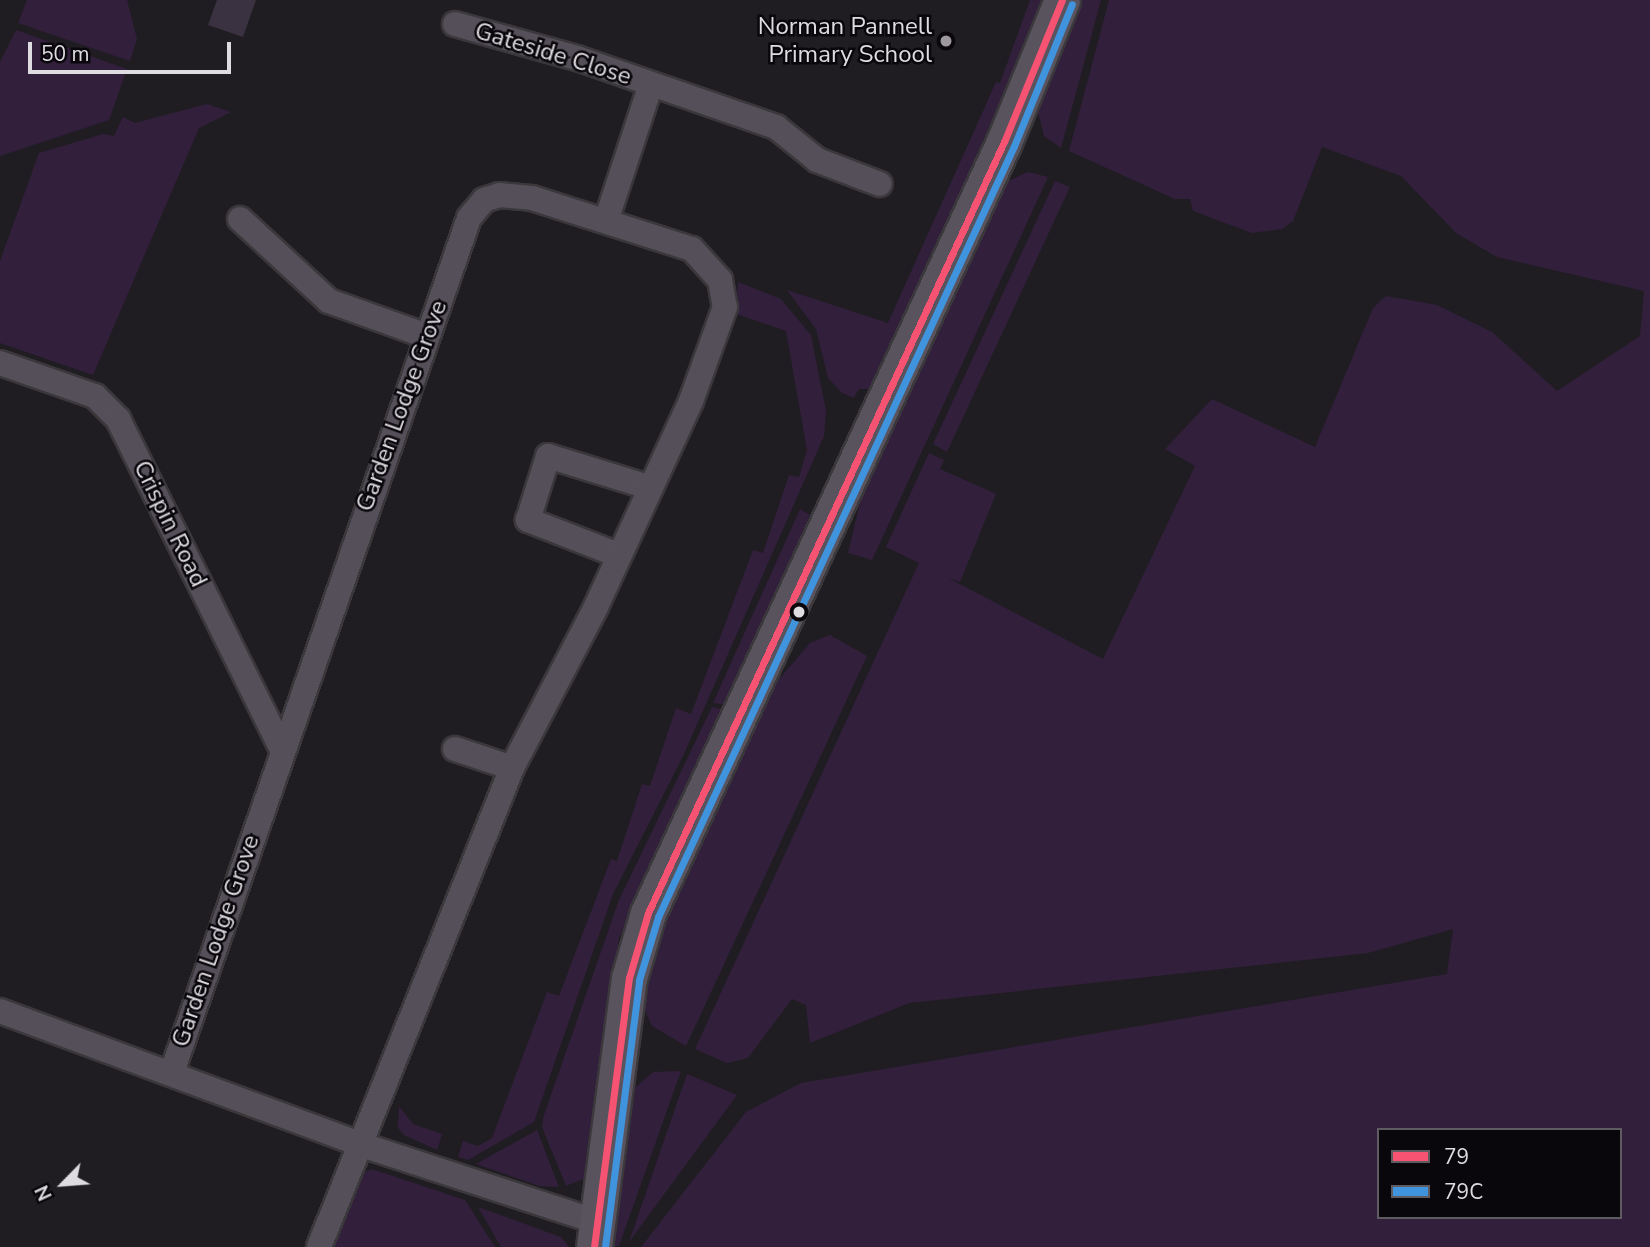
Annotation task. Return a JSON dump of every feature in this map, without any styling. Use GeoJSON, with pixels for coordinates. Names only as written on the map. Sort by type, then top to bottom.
{"type":"FeatureCollection","features":[{"type":"Feature","properties":{"kind":"main road"},"geometry":{"type":"LineString","coordinates":[[596,1234],[629,978],[648,913],[998,155],[1062,0]]}},
{"type":"Feature","properties":{"kind":"street","name":"Gateside Close"},"geometry":{"type":"LineString","coordinates":[[455,24],[650,84],[776,127],[817,160],[880,184]]}},
{"type":"Feature","properties":{"kind":"street","name":"Gateside Close"},"geometry":{"type":"LineString","coordinates":[[607,218],[650,84]]}},
{"type":"Feature","properties":{"kind":"street","name":"Garden Lodge Grove"},"geometry":{"type":"LineString","coordinates":[[172,1072],[281,747],[469,218],[484,200],[499,195],[532,198],[607,218],[692,249],[720,279],[725,307],[691,401],[512,768],[362,1145]]}},
{"type":"Feature","properties":{"kind":"street"},"geometry":{"type":"LineString","coordinates":[[240,219],[329,301],[427,335]]}},
{"type":"Feature","properties":{"kind":"street","name":"Crispin Road"},"geometry":{"type":"LineString","coordinates":[[0,363],[95,396],[118,419],[281,747]]}},
{"type":"Feature","properties":{"kind":"street"},"geometry":{"type":"LineString","coordinates":[[618,555],[528,520],[548,456],[648,487]]}},
{"type":"Feature","properties":{"kind":"street"},"geometry":{"type":"LineString","coordinates":[[455,749],[512,768]]}},
{"type":"Feature","properties":{"kind":"street","name":"Garden Lodge Grove"},"geometry":{"type":"LineString","coordinates":[[0,1011],[172,1072],[596,1234]]}},
{"type":"Feature","properties":{"kind":"street"},"geometry":{"type":"LineString","coordinates":[[319,1247],[362,1145]]}},
{"type":"Feature","properties":{"kind":"shaded area"},"geometry":{"type":"Polygon","coordinates":[[[27,0],[127,0],[137,39],[130,61],[18,23],[27,0]]]}},
{"type":"Feature","properties":{"kind":"shaded area"},"geometry":{"type":"Polygon","coordinates":[[[1030,0],[1046,0],[872,389],[859,389],[854,398],[842,393],[828,378],[816,329],[787,290],[888,323],[996,82],[1000,83],[1030,0]]]}},
{"type":"Feature","properties":{"kind":"shaded area"},"geometry":{"type":"Polygon","coordinates":[[[1080,0],[1101,0],[1061,148],[1044,136],[1037,108],[1080,0]]]}},
{"type":"Feature","properties":{"kind":"shaded area"},"geometry":{"type":"Polygon","coordinates":[[[1109,0],[1650,0],[1650,1247],[641,1247],[746,1112],[801,1083],[1447,974],[1453,929],[1368,953],[909,1003],[810,1043],[806,1005],[792,999],[748,1058],[727,1063],[695,1049],[919,563],[886,547],[929,453],[944,460],[940,469],[996,494],[960,582],[948,578],[1103,659],[1195,466],[1165,449],[1212,399],[1315,447],[1373,308],[1386,296],[1437,305],[1492,332],[1557,391],[1640,336],[1644,291],[1497,257],[1456,233],[1401,176],[1322,147],[1293,221],[1282,229],[1252,233],[1193,211],[1190,199],[1175,199],[1069,151],[1109,0]]]}},
{"type":"Feature","properties":{"kind":"shaded area"},"geometry":{"type":"Polygon","coordinates":[[[16,30],[127,69],[109,120],[0,156],[0,62],[16,30]]]}},
{"type":"Feature","properties":{"kind":"shaded area"},"geometry":{"type":"Polygon","coordinates":[[[207,104],[231,112],[199,128],[93,375],[0,343],[0,261],[39,153],[103,134],[114,136],[123,117],[135,123],[207,104]]]}},
{"type":"Feature","properties":{"kind":"shaded area"},"geometry":{"type":"Polygon","coordinates":[[[1028,172],[1048,177],[872,560],[848,553],[866,478],[1004,183],[1028,172]]]}},
{"type":"Feature","properties":{"kind":"shaded area"},"geometry":{"type":"Polygon","coordinates":[[[1055,181],[1070,187],[947,452],[933,444],[1055,181]]]}},
{"type":"Feature","properties":{"kind":"shaded area"},"geometry":{"type":"Polygon","coordinates":[[[738,282],[781,299],[811,335],[826,411],[824,436],[683,756],[613,894],[534,1122],[468,1160],[458,1157],[463,1141],[478,1146],[492,1138],[547,992],[559,996],[611,859],[617,861],[642,784],[650,786],[676,708],[691,714],[753,550],[763,553],[789,475],[799,477],[807,450],[786,331],[736,314],[738,282]]]}},
{"type":"Feature","properties":{"kind":"shaded area"},"geometry":{"type":"Polygon","coordinates":[[[800,509],[810,515],[727,705],[713,703],[800,509]]]}},
{"type":"Feature","properties":{"kind":"shaded area"},"geometry":{"type":"Polygon","coordinates":[[[830,635],[867,656],[686,1046],[652,1026],[642,1004],[664,919],[774,678],[780,678],[810,643],[830,635]]]}},
{"type":"Feature","properties":{"kind":"shaded area"},"geometry":{"type":"Polygon","coordinates":[[[712,707],[725,710],[619,938],[586,1178],[566,1186],[542,1127],[544,1115],[619,900],[712,707]]]}},
{"type":"Feature","properties":{"kind":"shaded area"},"geometry":{"type":"Polygon","coordinates":[[[681,1071],[619,1246],[608,1247],[631,1091],[653,1072],[681,1071]]]}},
{"type":"Feature","properties":{"kind":"shaded area"},"geometry":{"type":"Polygon","coordinates":[[[687,1074],[737,1095],[629,1242],[687,1074]]]}},
{"type":"Feature","properties":{"kind":"shaded area"},"geometry":{"type":"Polygon","coordinates":[[[399,1106],[413,1124],[442,1134],[437,1150],[404,1135],[398,1128],[399,1106]]]}},
{"type":"Feature","properties":{"kind":"shaded area"},"geometry":{"type":"Polygon","coordinates":[[[537,1130],[559,1187],[539,1186],[476,1164],[537,1130]]]}},
{"type":"Feature","properties":{"kind":"shaded area"},"geometry":{"type":"Polygon","coordinates":[[[372,1169],[465,1200],[495,1247],[324,1247],[361,1174],[372,1169]]]}},
{"type":"Feature","properties":{"kind":"shaded area"},"geometry":{"type":"Polygon","coordinates":[[[478,1207],[561,1237],[569,1247],[501,1247],[478,1207]]]}},
{"type":"Feature","properties":{"kind":"building"},"geometry":{"type":"Polygon","coordinates":[[[217,0],[256,0],[243,37],[208,25],[217,0]]]}},
{"type":"Feature","properties":{"kind":"transit line","name":"79"},"geometry":{"type":"LineString","coordinates":[[594,1247],[629,978],[648,913],[1004,142],[1062,0]]}},
{"type":"Feature","properties":{"kind":"transit line","name":"79C"},"geometry":{"type":"LineString","coordinates":[[605,1247],[639,980],[658,917],[1014,146],[1072,4]]}},
{"type":"Feature","properties":{"kind":"place","name":"Norman Pannell Primary School"},"geometry":{"type":"Point","coordinates":[946,41]}}]}
